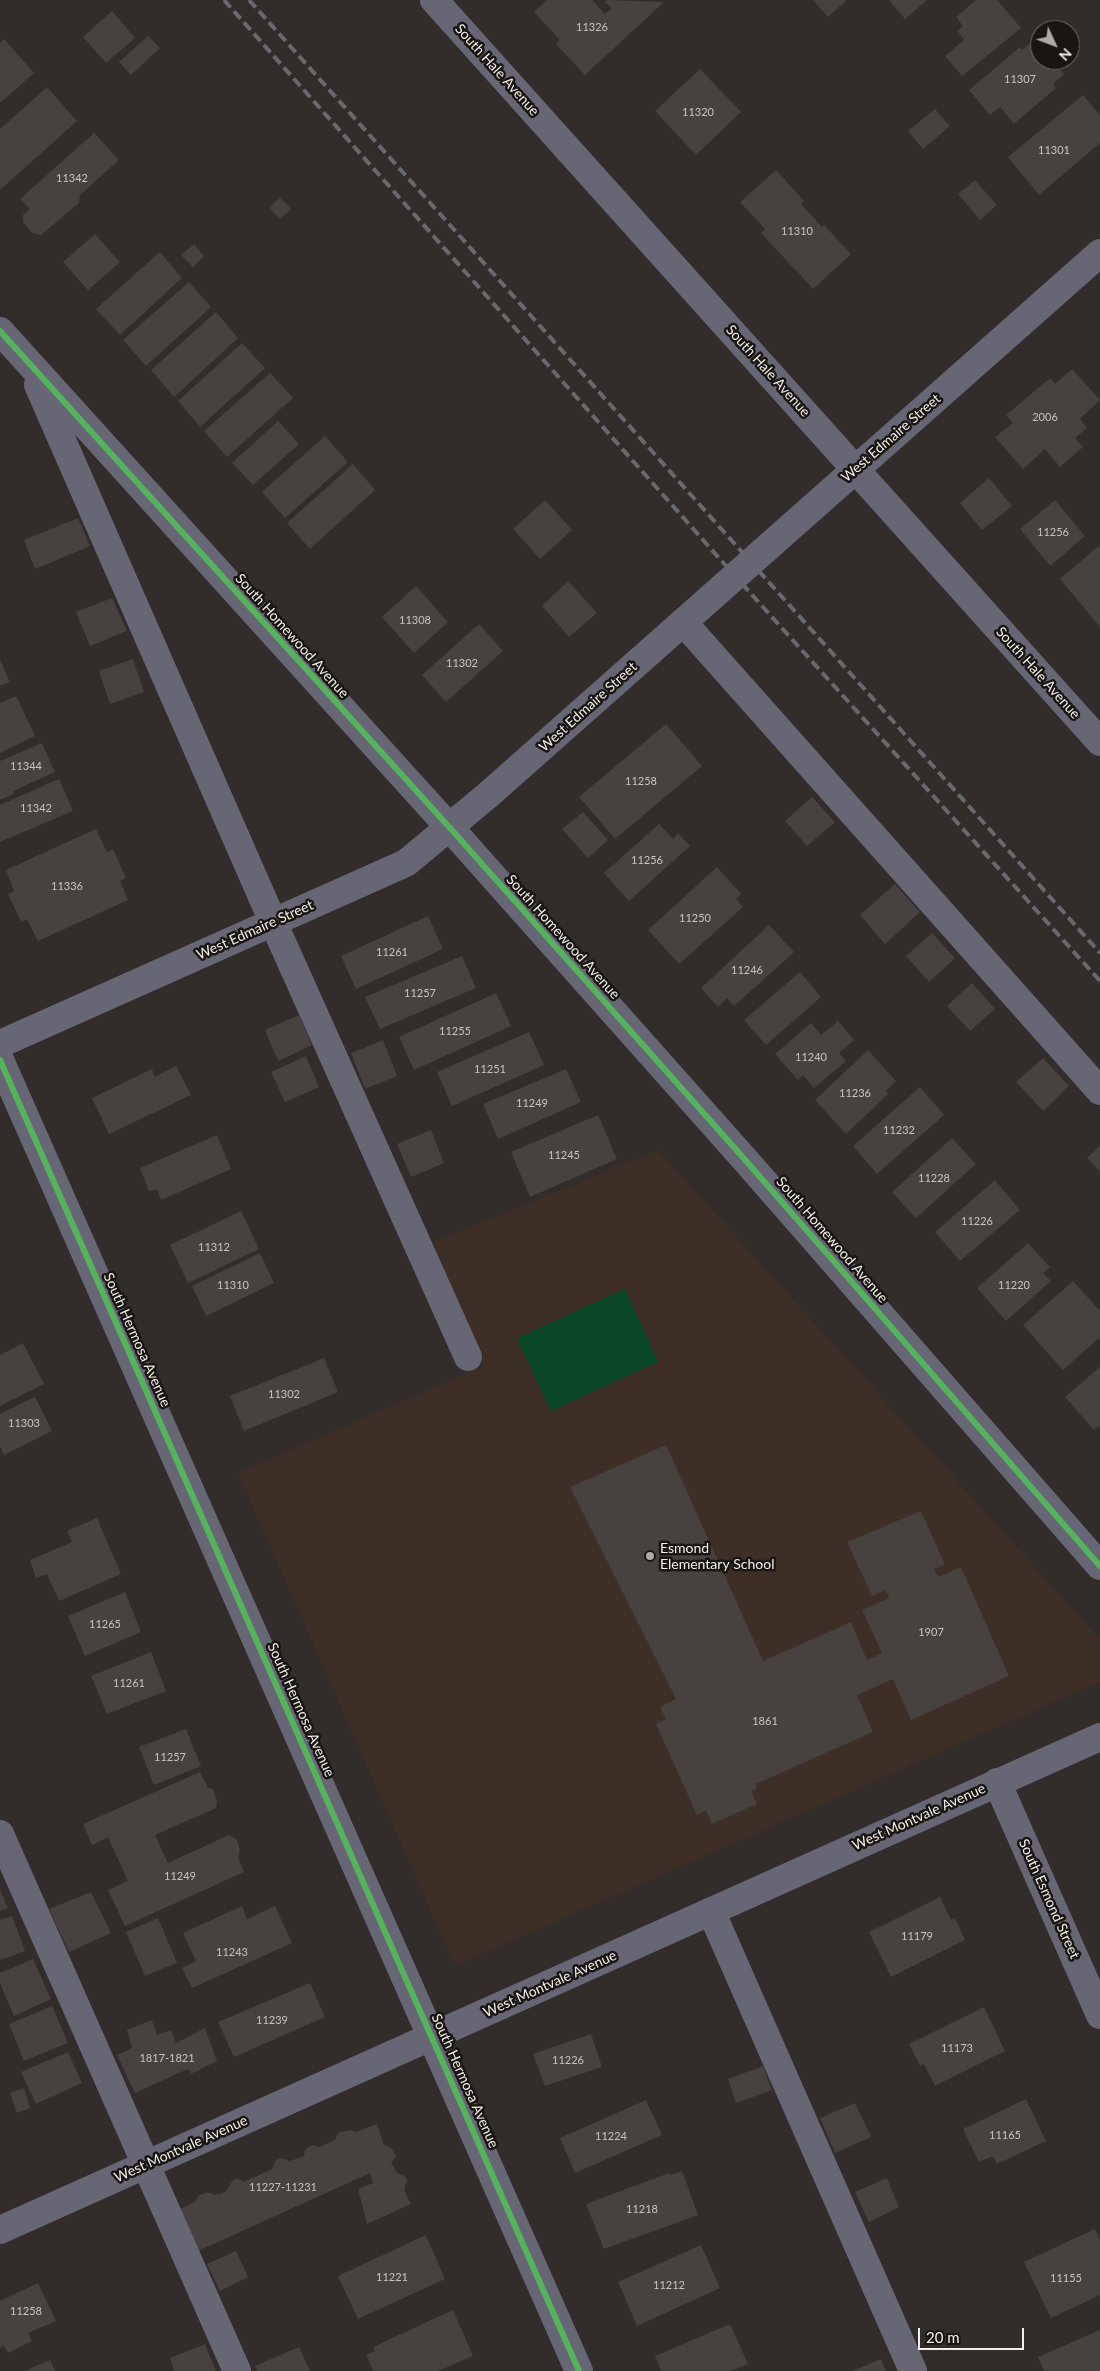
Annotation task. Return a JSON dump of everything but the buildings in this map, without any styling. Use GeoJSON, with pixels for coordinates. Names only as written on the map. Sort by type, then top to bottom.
{"type":"FeatureCollection","features":[{"type":"Feature","properties":{"kind":"street","name":"South Hale Avenue"},"geometry":{"type":"LineString","coordinates":[[434,0],[1100,742]]}},
{"type":"Feature","properties":{"kind":"street","name":"West Edmaire Street"},"geometry":{"type":"LineString","coordinates":[[0,1044],[406,863],[450,828],[1100,253]]}},
{"type":"Feature","properties":{"kind":"street","name":"South Homewood Avenue"},"geometry":{"type":"LineString","coordinates":[[0,331],[450,828],[748,1162],[1100,1566]]}},
{"type":"Feature","properties":{"kind":"street"},"geometry":{"type":"LineString","coordinates":[[29,363],[273,922],[468,1357]]}},
{"type":"Feature","properties":{"kind":"street"},"geometry":{"type":"LineString","coordinates":[[683,622],[1100,1091]]}},
{"type":"Feature","properties":{"kind":"street","name":"South Hermosa Avenue"},"geometry":{"type":"LineString","coordinates":[[0,1060],[579,2371]]}},
{"type":"Feature","properties":{"kind":"street","name":"West Montvale Avenue"},"geometry":{"type":"LineString","coordinates":[[0,2230],[1100,1737]]}},
{"type":"Feature","properties":{"kind":"street","name":"South Esmond Street"},"geometry":{"type":"LineString","coordinates":[[997,1782],[1100,2015]]}},
{"type":"Feature","properties":{"kind":"street"},"geometry":{"type":"LineString","coordinates":[[0,1834],[237,2371]]}},
{"type":"Feature","properties":{"kind":"street"},"geometry":{"type":"LineString","coordinates":[[711,1911],[913,2371]]}},
{"type":"Feature","properties":{"kind":"shaded area","name":"Esmond Elementary School"},"geometry":{"type":"Polygon","coordinates":[[[658,1150],[1100,1639],[1100,1682],[455,1966],[238,1473],[483,1366],[433,1242],[658,1150]]]}},
{"type":"Feature","properties":{"kind":"green space"},"geometry":{"type":"Polygon","coordinates":[[[625,1289],[658,1362],[551,1411],[517,1338],[625,1289]]]}},
{"type":"Feature","properties":{"kind":"railway"},"geometry":{"type":"LineString","coordinates":[[224,0],[735,576],[1100,981]]}},
{"type":"Feature","properties":{"kind":"railway"},"geometry":{"type":"LineString","coordinates":[[249,0],[1100,953]]}},
{"type":"Feature","properties":{"kind":"cycle path"},"geometry":{"type":"LineString","coordinates":[[0,331],[450,828],[747,1162],[1100,1566]]}},
{"type":"Feature","properties":{"kind":"cycle path"},"geometry":{"type":"LineString","coordinates":[[0,1060],[579,2371]]}},
{"type":"Feature","properties":{"kind":"place","name":"Esmond Elementary School"},"geometry":{"type":"Point","coordinates":[650,1556]}}]}
